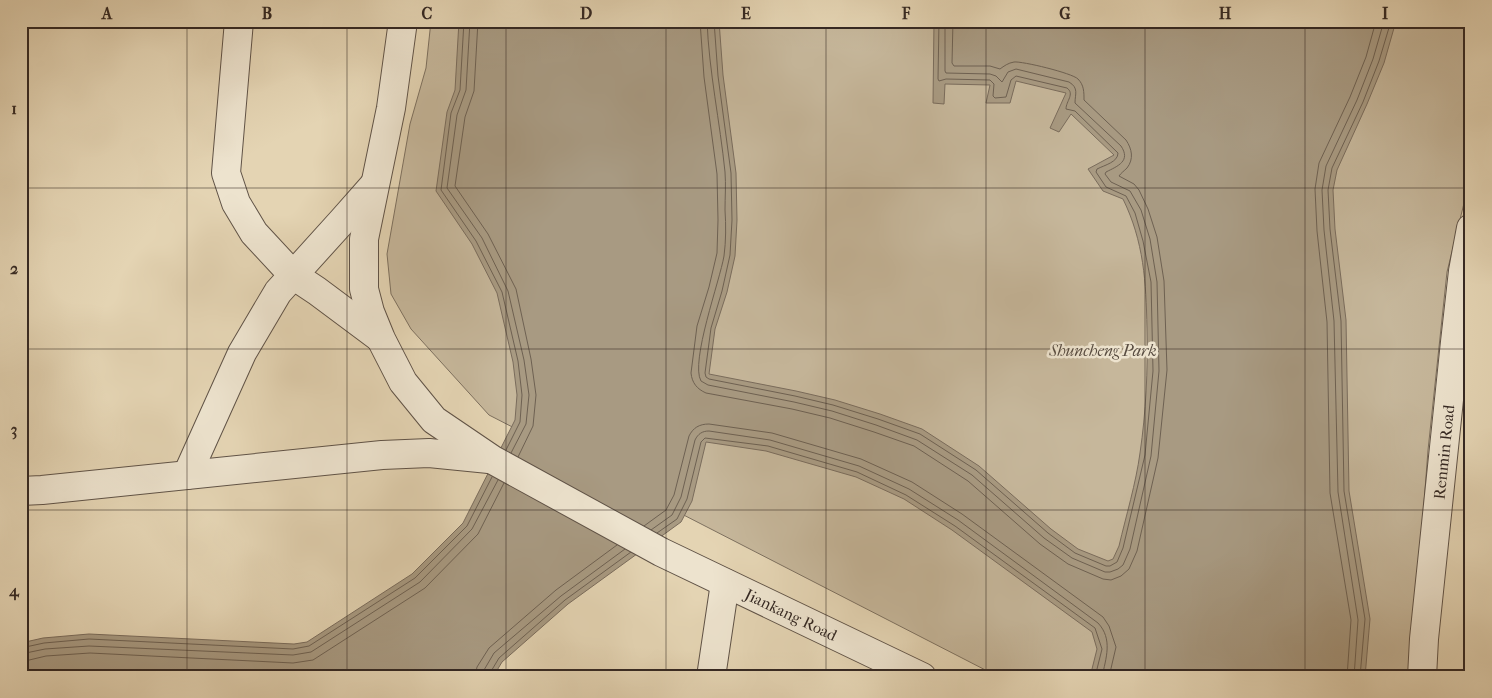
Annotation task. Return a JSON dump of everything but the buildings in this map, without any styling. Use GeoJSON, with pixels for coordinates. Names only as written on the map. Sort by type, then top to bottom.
{"type":"FeatureCollection","features":[{"type":"Feature","properties":{"kind":"street"},"geometry":{"type":"LineString","coordinates":[[239,21],[226,172],[236,203],[254,232],[292,275],[382,339]]}},
{"type":"Feature","properties":{"kind":"street","name":"Jiankang Road"},"geometry":{"type":"LineString","coordinates":[[403,21],[391,108],[364,239],[364,289],[370,312],[403,382],[434,420],[493,460],[661,552],[922,677]]}},
{"type":"Feature","properties":{"kind":"street"},"geometry":{"type":"LineString","coordinates":[[186,475],[242,353],[278,292],[375,183]]}},
{"type":"Feature","properties":{"kind":"street","name":"Renmin Road"},"geometry":{"type":"LineString","coordinates":[[1422,677],[1424,639],[1455,342],[1463,271],[1471,228]]}},
{"type":"Feature","properties":{"kind":"street"},"geometry":{"type":"LineString","coordinates":[[21,490],[42,490],[382,455],[429,453],[493,460]]}},
{"type":"Feature","properties":{"kind":"street"},"geometry":{"type":"LineString","coordinates":[[711,677],[725,583]]}},
{"type":"Feature","properties":{"kind":"green space","name":"Shuncheng Park"},"geometry":{"type":"Polygon","coordinates":[[[431,21],[1471,21],[1471,175],[1447,272],[1428,450],[1411,677],[999,677],[489,415],[411,329],[391,294],[387,254],[410,124],[426,68],[431,21]]]}},
{"type":"Feature","properties":{"kind":"water"},"geometry":{"type":"Polygon","coordinates":[[[459,21],[719,21],[723,75],[736,173],[737,220],[735,256],[727,292],[715,329],[709,374],[835,400],[922,429],[979,466],[1051,529],[1078,549],[1108,561],[1113,559],[1119,546],[1136,476],[1144,422],[1147,359],[1145,278],[1140,247],[1123,199],[1103,191],[1088,169],[1114,155],[1071,114],[1059,132],[1050,128],[1066,93],[1016,81],[1010,103],[986,103],[990,85],[945,84],[944,104],[933,103],[934,21],[1396,21],[1384,63],[1337,170],[1333,190],[1335,229],[1346,320],[1349,491],[1370,619],[1365,677],[1090,677],[1097,649],[1092,632],[952,530],[904,499],[856,477],[766,451],[706,442],[692,501],[681,522],[568,604],[502,662],[493,677],[21,677],[21,643],[43,638],[89,634],[294,644],[307,642],[412,574],[463,523],[515,420],[517,395],[513,362],[497,293],[472,244],[436,191],[447,112],[455,90],[459,21]]]}}]}
